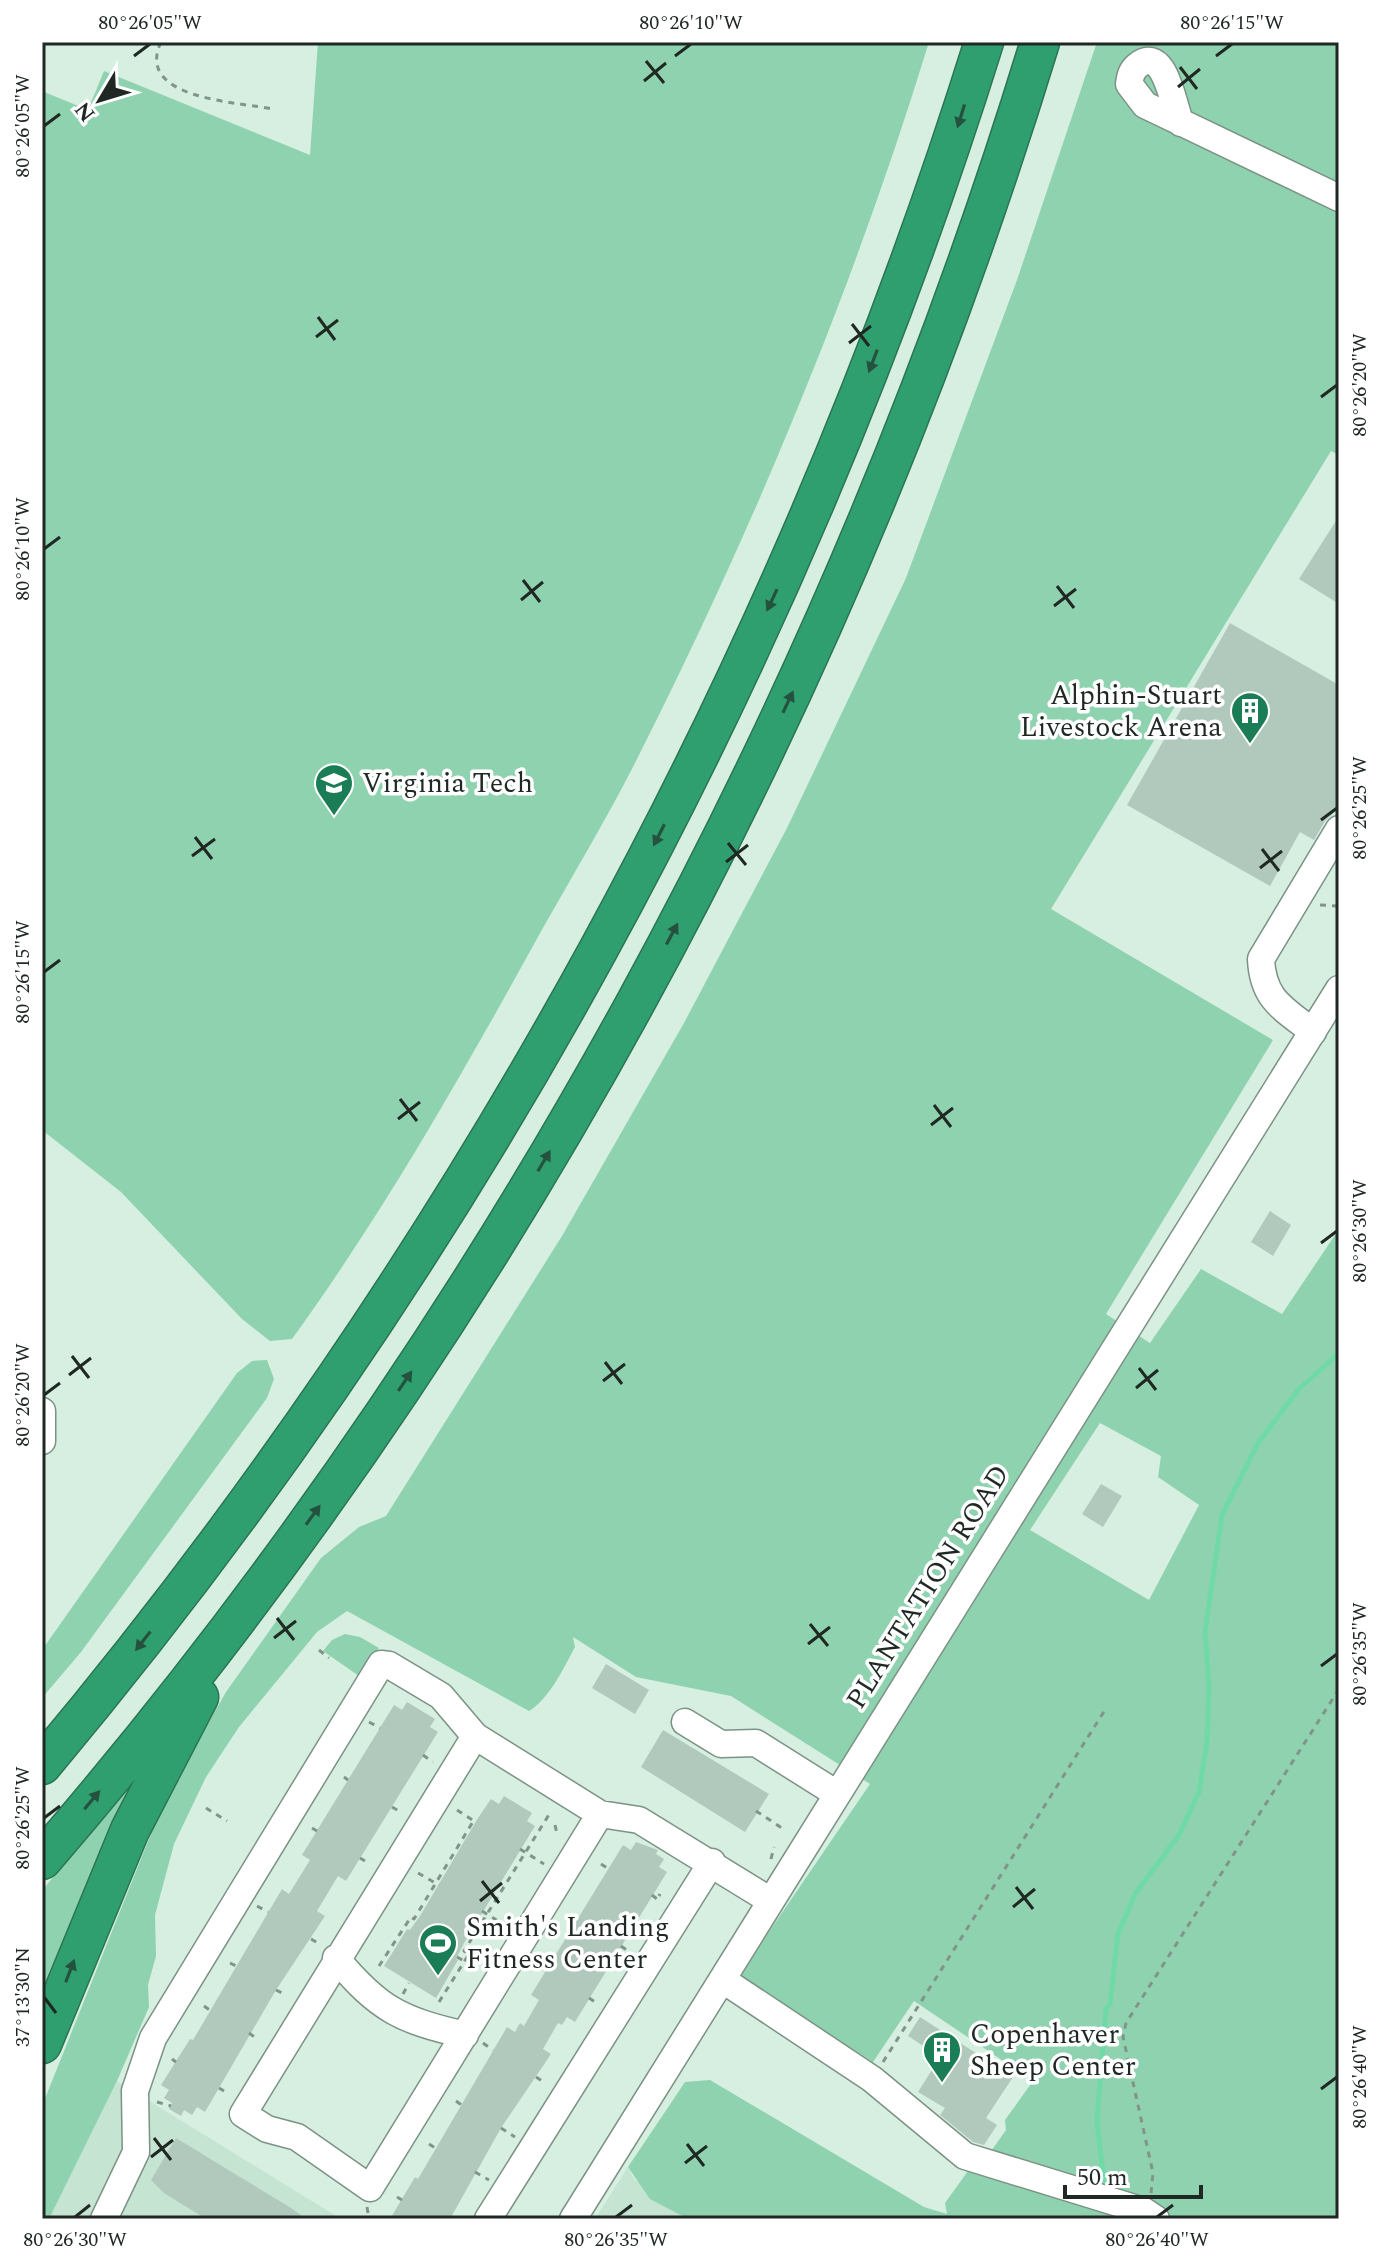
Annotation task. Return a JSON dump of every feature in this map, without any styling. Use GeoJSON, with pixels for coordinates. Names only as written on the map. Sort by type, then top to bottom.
{"type":"FeatureCollection","features":[{"type":"Feature","properties":{"kind":"highway"},"geometry":{"type":"LineString","coordinates":[[42,1765],[191,1580],[359,1343],[458,1189],[615,918],[706,741],[824,482],[908,268],[984,42]]}},
{"type":"Feature","properties":{"kind":"highway"},"geometry":{"type":"LineString","coordinates":[[42,1860],[183,1689],[362,1446],[532,1181],[624,1024],[723,836],[805,666],[880,492],[942,337],[1004,162],[1040,42]]}},
{"type":"Feature","properties":{"kind":"highway"},"geometry":{"type":"LineString","coordinates":[[42,2044],[130,1830],[187,1718],[267,1578]]}},
{"type":"Feature","properties":{"kind":"street"},"geometry":{"type":"LineString","coordinates":[[1181,123],[1339,198]]}},
{"type":"Feature","properties":{"kind":"street"},"geometry":{"type":"LineString","coordinates":[[1313,1032],[1269,996],[1262,983],[1261,959],[1339,829]]}},
{"type":"Feature","properties":{"kind":"street","name":"PLANTATION ROAD"},"geometry":{"type":"LineString","coordinates":[[573,2219],[1339,989]]}},
{"type":"Feature","properties":{"kind":"street"},"geometry":{"type":"LineString","coordinates":[[42,1411],[42,1441]]}},
{"type":"Feature","properties":{"kind":"street"},"geometry":{"type":"LineString","coordinates":[[104,2219],[136,2152],[135,2091],[153,2038],[379,1667],[389,1665],[441,1696],[475,1736],[600,1814],[639,1820],[771,1901]]}},
{"type":"Feature","properties":{"kind":"street"},"geometry":{"type":"LineString","coordinates":[[685,1722],[721,1744],[756,1743],[837,1794]]}},
{"type":"Feature","properties":{"kind":"street"},"geometry":{"type":"LineString","coordinates":[[475,1736],[327,1951],[243,2114],[267,2129],[297,2137],[370,2188],[475,2040],[600,1814]]}},
{"type":"Feature","properties":{"kind":"street"},"geometry":{"type":"LineString","coordinates":[[488,2219],[712,1862]]}},
{"type":"Feature","properties":{"kind":"street"},"geometry":{"type":"LineString","coordinates":[[327,1951],[372,1998],[392,2012],[415,2023],[475,2040]]}},
{"type":"Feature","properties":{"kind":"street"},"geometry":{"type":"LineString","coordinates":[[723,1980],[872,2079],[965,2156],[1150,2215]]}},
{"type":"Feature","properties":{"kind":"path"},"geometry":{"type":"LineString","coordinates":[[161,42],[155,55],[157,65],[169,84],[203,96],[273,109]]}},
{"type":"Feature","properties":{"kind":"path"},"geometry":{"type":"LineString","coordinates":[[319,1650],[329,1658]]}},
{"type":"Feature","properties":{"kind":"path"},"geometry":{"type":"LineString","coordinates":[[1150,2215],[1153,2173],[1125,2051],[1123,2037],[1126,2023],[1339,1689]]}},
{"type":"Feature","properties":{"kind":"path"},"geometry":{"type":"LineString","coordinates":[[872,2079],[948,1964],[1105,1710]]}},
{"type":"Feature","properties":{"kind":"path"},"geometry":{"type":"LineString","coordinates":[[373,1724],[380,1728]]}},
{"type":"Feature","properties":{"kind":"path"},"geometry":{"type":"LineString","coordinates":[[423,1755],[430,1760]]}},
{"type":"Feature","properties":{"kind":"path"},"geometry":{"type":"LineString","coordinates":[[392,1807],[399,1811]]}},
{"type":"Feature","properties":{"kind":"path"},"geometry":{"type":"LineString","coordinates":[[206,1808],[227,1821]]}},
{"type":"Feature","properties":{"kind":"path"},"geometry":{"type":"LineString","coordinates":[[379,1966],[411,1917],[414,1919],[475,1822],[456,1810]]}},
{"type":"Feature","properties":{"kind":"path"},"geometry":{"type":"LineString","coordinates":[[756,1811],[785,1830]]}},
{"type":"Feature","properties":{"kind":"path"},"geometry":{"type":"LineString","coordinates":[[439,2002],[469,1954],[464,1951],[485,1913],[550,1813]]}},
{"type":"Feature","properties":{"kind":"path"},"geometry":{"type":"LineString","coordinates":[[555,1825],[557,1834]]}},
{"type":"Feature","properties":{"kind":"path"},"geometry":{"type":"LineString","coordinates":[[523,1851],[542,1862]]}},
{"type":"Feature","properties":{"kind":"path"},"geometry":{"type":"LineString","coordinates":[[605,1857],[601,1863],[609,1869]]}},
{"type":"Feature","properties":{"kind":"path"},"geometry":{"type":"LineString","coordinates":[[418,1872],[437,1884]]}},
{"type":"Feature","properties":{"kind":"path"},"geometry":{"type":"LineString","coordinates":[[652,1895],[659,1896]]}},
{"type":"Feature","properties":{"kind":"path"},"geometry":{"type":"LineString","coordinates":[[260,1908],[268,1912]]}},
{"type":"Feature","properties":{"kind":"path"},"geometry":{"type":"LineString","coordinates":[[485,1913],[504,1924]]}},
{"type":"Feature","properties":{"kind":"path"},"geometry":{"type":"LineString","coordinates":[[569,1915],[577,1920]]}},
{"type":"Feature","properties":{"kind":"path"},"geometry":{"type":"LineString","coordinates":[[406,1924],[411,1928]]}},
{"type":"Feature","properties":{"kind":"path"},"geometry":{"type":"LineString","coordinates":[[311,1939],[327,1951]]}},
{"type":"Feature","properties":{"kind":"path"},"geometry":{"type":"LineString","coordinates":[[621,1946],[628,1951]]}},
{"type":"Feature","properties":{"kind":"path"},"geometry":{"type":"LineString","coordinates":[[457,1957],[464,1961]]}},
{"type":"Feature","properties":{"kind":"path"},"geometry":{"type":"LineString","coordinates":[[230,1963],[238,1967]]}},
{"type":"Feature","properties":{"kind":"path"},"geometry":{"type":"LineString","coordinates":[[538,1966],[546,1971]]}},
{"type":"Feature","properties":{"kind":"path"},"geometry":{"type":"LineString","coordinates":[[405,1991],[409,1983]]}},
{"type":"Feature","properties":{"kind":"path"},"geometry":{"type":"LineString","coordinates":[[276,1990],[284,1994]]}},
{"type":"Feature","properties":{"kind":"path"},"geometry":{"type":"LineString","coordinates":[[589,1998],[595,2002]]}},
{"type":"Feature","properties":{"kind":"path"},"geometry":{"type":"LineString","coordinates":[[204,2006],[211,2011]]}},
{"type":"Feature","properties":{"kind":"path"},"geometry":{"type":"LineString","coordinates":[[249,2033],[256,2038]]}},
{"type":"Feature","properties":{"kind":"path"},"geometry":{"type":"LineString","coordinates":[[475,2040],[493,2050]]}},
{"type":"Feature","properties":{"kind":"path"},"geometry":{"type":"LineString","coordinates":[[536,2077],[542,2081]]}},
{"type":"Feature","properties":{"kind":"path"},"geometry":{"type":"LineString","coordinates":[[150,2099],[171,2106]]}},
{"type":"Feature","properties":{"kind":"path"},"geometry":{"type":"LineString","coordinates":[[456,2101],[463,2106]]}},
{"type":"Feature","properties":{"kind":"path"},"geometry":{"type":"LineString","coordinates":[[501,2128],[511,2134]]}},
{"type":"Feature","properties":{"kind":"path"},"geometry":{"type":"LineString","coordinates":[[429,2144],[437,2149]]}},
{"type":"Feature","properties":{"kind":"path"},"geometry":{"type":"LineString","coordinates":[[475,2172],[484,2178]]}},
{"type":"Feature","properties":{"kind":"path"},"geometry":{"type":"LineString","coordinates":[[366,2212],[369,2219]]}},
{"type":"Feature","properties":{"kind":"shaded area"},"geometry":{"type":"Polygon","coordinates":[[[117,2081],[341,2219],[49,2219],[117,2081]]]}},
{"type":"Feature","properties":{"kind":"shaded area"},"geometry":{"type":"Polygon","coordinates":[[[628,2167],[634,2179],[688,2219],[595,2219],[628,2167]]]}},
{"type":"Feature","properties":{"kind":"green space","name":"Virginia Tech"},"geometry":{"type":"Polygon","coordinates":[[[318,42],[929,42],[867,227],[797,409],[720,588],[635,763],[391,1192],[292,1339],[270,1341],[242,1319],[121,1192],[42,1130],[42,91],[88,110],[104,71],[310,155],[318,42]]]}},
{"type":"Feature","properties":{"kind":"green space"},"geometry":{"type":"Polygon","coordinates":[[[1097,42],[1339,42],[1339,455],[1331,451],[1051,909],[1273,1040],[1106,1314],[1150,1343],[1201,1269],[1282,1314],[1339,1229],[1339,2219],[688,2219],[650,2199],[628,2167],[685,2082],[710,2080],[924,2207],[947,2214],[945,2203],[973,2164],[989,2154],[1006,2130],[1005,2120],[1033,2081],[914,2001],[873,2062],[738,1977],[870,1784],[731,1696],[636,1677],[573,1637],[575,1647],[561,1673],[550,1691],[529,1711],[347,1611],[317,1632],[239,1727],[206,1777],[174,1844],[155,1915],[156,1956],[148,1985],[149,2007],[117,2081],[49,2219],[42,2219],[42,2106],[165,1799],[226,1692],[321,1558],[359,1527],[386,1516],[562,1236],[684,1023],[787,828],[906,578],[1017,280],[1097,42]],[[1100,1423],[1030,1530],[1149,1600],[1199,1505],[1158,1477],[1161,1456],[1100,1423]]]}},
{"type":"Feature","properties":{"kind":"green space"},"geometry":{"type":"Polygon","coordinates":[[[267,1360],[274,1379],[267,1398],[81,1652],[42,1698],[42,1650],[237,1373],[252,1361],[267,1360]]]}},
{"type":"Feature","properties":{"kind":"green space"},"geometry":{"type":"Polygon","coordinates":[[[345,1634],[360,1637],[379,1648],[359,1676],[323,1651],[332,1640],[345,1634]]]}},
{"type":"Feature","properties":{"kind":"green space"},"geometry":{"type":"Polygon","coordinates":[[[174,1726],[42,2005],[42,1891],[174,1726]]]}},
{"type":"Feature","properties":{"kind":"building"},"geometry":{"type":"Polygon","coordinates":[[[1339,516],[1339,604],[1299,579],[1339,516]]]}},
{"type":"Feature","properties":{"kind":"building","name":"Alphin-Stuart Livestock Arena"},"geometry":{"type":"Polygon","coordinates":[[[1230,623],[1339,685],[1339,808],[1325,821],[1314,840],[1300,832],[1270,886],[1127,805],[1230,623]]]}},
{"type":"Feature","properties":{"kind":"building"},"geometry":{"type":"Polygon","coordinates":[[[1270,1211],[1291,1225],[1273,1256],[1251,1242],[1270,1211]]]}},
{"type":"Feature","properties":{"kind":"building"},"geometry":{"type":"Polygon","coordinates":[[[1101,1484],[1122,1496],[1103,1527],[1082,1514],[1101,1484]]]}},
{"type":"Feature","properties":{"kind":"building"},"geometry":{"type":"Polygon","coordinates":[[[606,1664],[649,1690],[635,1714],[592,1688],[606,1664]]]}},
{"type":"Feature","properties":{"kind":"building"},"geometry":{"type":"Polygon","coordinates":[[[407,1702],[435,1719],[430,1727],[438,1732],[346,1881],[338,1876],[317,1911],[325,1916],[276,1990],[205,2112],[197,2107],[192,2115],[184,2110],[181,2116],[169,2109],[172,2103],[164,2098],[169,2090],[161,2085],[190,2039],[193,2040],[282,1889],[289,1894],[310,1860],[302,1855],[394,1705],[402,1710],[407,1702]]]}},
{"type":"Feature","properties":{"kind":"building"},"geometry":{"type":"Polygon","coordinates":[[[663,1730],[769,1794],[745,1832],[641,1767],[663,1730]]]}},
{"type":"Feature","properties":{"kind":"building"},"geometry":{"type":"Polygon","coordinates":[[[504,1796],[532,1813],[527,1821],[535,1826],[464,1943],[436,1998],[384,1966],[407,1929],[410,1930],[420,1916],[491,1799],[499,1804],[504,1796]]]}},
{"type":"Feature","properties":{"kind":"building"},"geometry":{"type":"Polygon","coordinates":[[[636,1842],[658,1850],[656,1854],[664,1859],[659,1867],[667,1872],[575,2022],[567,2017],[562,2025],[558,2023],[543,2049],[551,2054],[501,2128],[450,2219],[390,2219],[415,2177],[418,2179],[507,2027],[515,2032],[520,2023],[524,2026],[539,2000],[531,1995],[623,1845],[631,1850],[636,1842]]]}},
{"type":"Feature","properties":{"kind":"building","name":"Copenhaver Sheep Center"},"geometry":{"type":"Polygon","coordinates":[[[920,2017],[1013,2077],[986,2118],[997,2125],[984,2145],[973,2142],[940,2115],[945,2108],[918,2092],[940,2057],[908,2036],[920,2017]]]}},
{"type":"Feature","properties":{"kind":"building"},"geometry":{"type":"Polygon","coordinates":[[[176,2138],[306,2219],[206,2219],[164,2193],[151,2180],[176,2138]]]}},
{"type":"Feature","properties":{"kind":"waterway"},"geometry":{"type":"LineString","coordinates":[[1105,2191],[1097,2121],[1106,2009],[1110,2004],[1118,1934],[1135,1894],[1179,1835],[1199,1792],[1207,1742],[1209,1686],[1205,1632],[1222,1515],[1258,1443],[1299,1389],[1339,1353]]}},
{"type":"Feature","properties":{"kind":"place","name":"Alphin-Stuart Livestock Arena"},"geometry":{"type":"Point","coordinates":[1250,745]}},
{"type":"Feature","properties":{"kind":"place","name":"Virginia Tech"},"geometry":{"type":"Point","coordinates":[334,817]}},
{"type":"Feature","properties":{"kind":"place","name":"Smith's Landing Fitness Center"},"geometry":{"type":"Point","coordinates":[438,1977]}},
{"type":"Feature","properties":{"kind":"place","name":"Copenhaver Sheep Center"},"geometry":{"type":"Point","coordinates":[942,2084]}}]}
